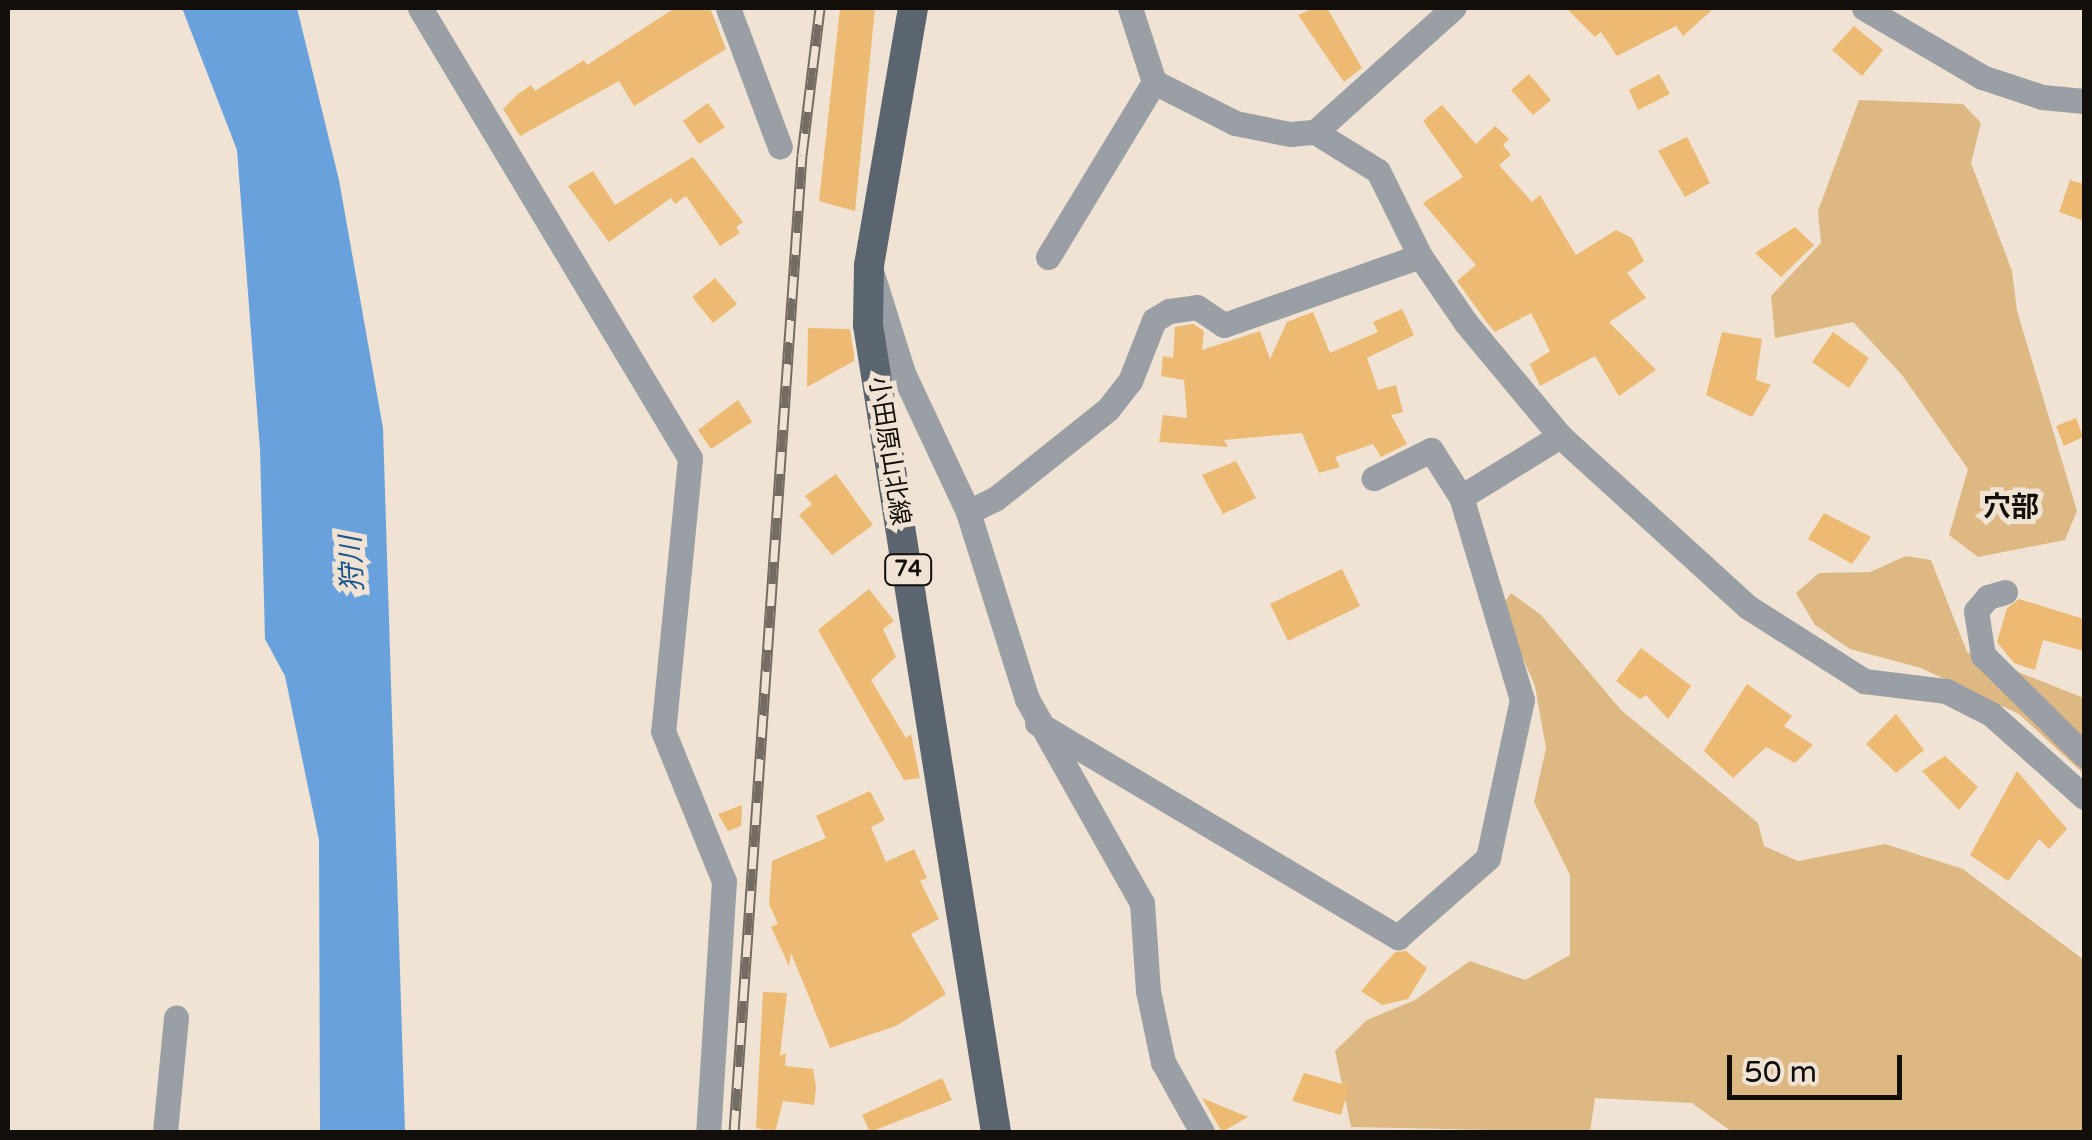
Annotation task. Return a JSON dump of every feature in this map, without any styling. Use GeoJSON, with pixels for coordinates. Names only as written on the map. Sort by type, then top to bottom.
{"type":"FeatureCollection","features":[{"type":"Feature","properties":{"kind":"main road","name":"小田原山北線"},"geometry":{"type":"LineString","coordinates":[[913,8],[869,266],[868,325],[996,1132]]}},
{"type":"Feature","properties":{"kind":"street"},"geometry":{"type":"LineString","coordinates":[[420,8],[690,458],[663,731],[724,881],[708,1132]]}},
{"type":"Feature","properties":{"kind":"street"},"geometry":{"type":"LineString","coordinates":[[728,8],[780,147]]}},
{"type":"Feature","properties":{"kind":"street"},"geometry":{"type":"LineString","coordinates":[[1130,8],[1154,82],[1234,122],[1290,134],[1315,132],[1378,171],[1420,256],[1466,323],[1560,436],[1748,608],[1864,680],[1946,690],[1990,714],[2084,797]]}},
{"type":"Feature","properties":{"kind":"street"},"geometry":{"type":"LineString","coordinates":[[1315,132],[1453,8]]}},
{"type":"Feature","properties":{"kind":"street"},"geometry":{"type":"LineString","coordinates":[[1864,8],[1982,77],[2042,97],[2084,102]]}},
{"type":"Feature","properties":{"kind":"street"},"geometry":{"type":"LineString","coordinates":[[1048,257],[1154,82]]}},
{"type":"Feature","properties":{"kind":"street"},"geometry":{"type":"LineString","coordinates":[[968,512],[995,499],[1108,409],[1130,381],[1154,320],[1169,311],[1197,307],[1224,325],[1420,256]]}},
{"type":"Feature","properties":{"kind":"street"},"geometry":{"type":"LineString","coordinates":[[869,266],[904,373],[968,512],[1038,724],[1142,904],[1148,991],[1163,1062],[1202,1132]]}},
{"type":"Feature","properties":{"kind":"street"},"geometry":{"type":"LineString","coordinates":[[1461,497],[1560,436]]}},
{"type":"Feature","properties":{"kind":"street"},"geometry":{"type":"LineString","coordinates":[[1038,724],[1398,937],[1488,858],[1522,700],[1461,497],[1431,450],[1374,478]]}},
{"type":"Feature","properties":{"kind":"street"},"geometry":{"type":"LineString","coordinates":[[2005,592],[1988,597],[1976,611],[1984,655],[2084,755]]}},
{"type":"Feature","properties":{"kind":"street"},"geometry":{"type":"LineString","coordinates":[[165,1132],[176,1018]]}},
{"type":"Feature","properties":{"kind":"shaded area"},"geometry":{"type":"Polygon","coordinates":[[[1859,100],[1963,104],[1981,123],[1971,163],[2012,271],[2017,311],[2077,511],[2065,540],[1978,557],[1949,535],[1968,469],[1902,375],[1853,322],[1775,338],[1771,296],[1821,243],[1818,211],[1859,100]]]}},
{"type":"Feature","properties":{"kind":"shaded area"},"geometry":{"type":"Polygon","coordinates":[[[1906,556],[1931,560],[1967,652],[2084,698],[2084,774],[2019,714],[1921,668],[1850,649],[1815,625],[1796,593],[1819,573],[1870,572],[1906,556]]]}},
{"type":"Feature","properties":{"kind":"shaded area"},"geometry":{"type":"Polygon","coordinates":[[[1511,593],[1541,615],[1621,710],[1758,823],[1764,846],[1798,861],[1885,844],[1963,869],[2084,960],[2084,1132],[1732,1132],[1692,1103],[1595,1098],[1590,1132],[1351,1127],[1335,1051],[1367,1020],[1415,1000],[1470,961],[1525,980],[1570,955],[1570,875],[1534,802],[1546,748],[1535,686],[1501,607],[1511,593]]]}},
{"type":"Feature","properties":{"kind":"water","name":"狩川"},"geometry":{"type":"Polygon","coordinates":[[[182,8],[297,8],[339,180],[383,428],[405,1132],[320,1132],[319,840],[285,676],[265,639],[260,449],[237,150],[182,8]]]}},
{"type":"Feature","properties":{"kind":"building"},"geometry":{"type":"Polygon","coordinates":[[[675,8],[710,8],[726,49],[634,106],[619,81],[520,136],[503,109],[517,95],[531,85],[535,91],[584,60],[587,65],[675,8]]]}},
{"type":"Feature","properties":{"kind":"building"},"geometry":{"type":"Polygon","coordinates":[[[840,8],[875,8],[855,211],[819,201],[840,8]]]}},
{"type":"Feature","properties":{"kind":"building"},"geometry":{"type":"Polygon","coordinates":[[[1314,8],[1327,8],[1362,68],[1344,82],[1298,15],[1314,8]]]}},
{"type":"Feature","properties":{"kind":"building"},"geometry":{"type":"Polygon","coordinates":[[[1566,8],[1714,8],[1683,36],[1676,26],[1617,56],[1601,32],[1595,37],[1566,8]]]}},
{"type":"Feature","properties":{"kind":"building"},"geometry":{"type":"Polygon","coordinates":[[[1854,26],[1883,50],[1862,76],[1832,50],[1854,26]]]}},
{"type":"Feature","properties":{"kind":"building"},"geometry":{"type":"Polygon","coordinates":[[[1529,74],[1551,100],[1533,115],[1511,90],[1529,74]]]}},
{"type":"Feature","properties":{"kind":"building"},"geometry":{"type":"Polygon","coordinates":[[[1659,74],[1670,94],[1638,110],[1629,90],[1659,74]]]}},
{"type":"Feature","properties":{"kind":"building"},"geometry":{"type":"Polygon","coordinates":[[[708,103],[725,127],[699,144],[683,121],[708,103]]]}},
{"type":"Feature","properties":{"kind":"building"},"geometry":{"type":"Polygon","coordinates":[[[1442,105],[1476,144],[1495,126],[1509,139],[1503,145],[1511,155],[1499,165],[1532,202],[1540,195],[1576,255],[1616,230],[1632,238],[1644,261],[1627,273],[1646,298],[1609,322],[1656,370],[1619,396],[1595,356],[1540,386],[1530,364],[1550,351],[1531,313],[1495,332],[1488,324],[1457,281],[1476,265],[1423,203],[1463,177],[1423,121],[1442,105]]]}},
{"type":"Feature","properties":{"kind":"building"},"geometry":{"type":"Polygon","coordinates":[[[1687,137],[1710,183],[1685,197],[1658,151],[1687,137]]]}},
{"type":"Feature","properties":{"kind":"building"},"geometry":{"type":"Polygon","coordinates":[[[693,157],[743,222],[736,227],[740,233],[720,246],[686,196],[675,204],[671,198],[609,242],[568,186],[593,171],[615,205],[693,157]]]}},
{"type":"Feature","properties":{"kind":"building"},"geometry":{"type":"Polygon","coordinates":[[[2070,180],[2084,184],[2084,221],[2059,212],[2070,180]]]}},
{"type":"Feature","properties":{"kind":"building"},"geometry":{"type":"Polygon","coordinates":[[[1795,227],[1814,245],[1781,277],[1755,253],[1795,227]]]}},
{"type":"Feature","properties":{"kind":"building"},"geometry":{"type":"Polygon","coordinates":[[[715,278],[737,304],[713,323],[692,297],[715,278]]]}},
{"type":"Feature","properties":{"kind":"building"},"geometry":{"type":"Polygon","coordinates":[[[1402,309],[1414,335],[1367,358],[1378,390],[1396,385],[1403,412],[1391,415],[1407,444],[1381,457],[1373,444],[1335,457],[1340,467],[1319,473],[1302,433],[1224,440],[1228,447],[1159,442],[1163,415],[1187,418],[1184,380],[1161,376],[1163,356],[1173,358],[1175,327],[1193,324],[1204,331],[1202,350],[1260,331],[1270,359],[1287,322],[1313,312],[1330,353],[1378,332],[1373,322],[1402,309]]]}},
{"type":"Feature","properties":{"kind":"building"},"geometry":{"type":"Polygon","coordinates":[[[808,328],[850,329],[854,361],[807,387],[808,328]]]}},
{"type":"Feature","properties":{"kind":"building"},"geometry":{"type":"Polygon","coordinates":[[[1722,332],[1762,339],[1756,380],[1771,385],[1752,417],[1706,395],[1722,332]]]}},
{"type":"Feature","properties":{"kind":"building"},"geometry":{"type":"Polygon","coordinates":[[[1833,332],[1869,358],[1849,388],[1812,362],[1833,332]]]}},
{"type":"Feature","properties":{"kind":"building"},"geometry":{"type":"Polygon","coordinates":[[[738,400],[752,422],[711,449],[698,430],[738,400]]]}},
{"type":"Feature","properties":{"kind":"building"},"geometry":{"type":"Polygon","coordinates":[[[2076,418],[2083,437],[2064,446],[2056,426],[2076,418]]]}},
{"type":"Feature","properties":{"kind":"building"},"geometry":{"type":"Polygon","coordinates":[[[1236,461],[1256,498],[1223,514],[1202,475],[1236,461]]]}},
{"type":"Feature","properties":{"kind":"building"},"geometry":{"type":"Polygon","coordinates":[[[836,474],[873,525],[832,555],[799,515],[812,504],[805,496],[836,474]]]}},
{"type":"Feature","properties":{"kind":"building"},"geometry":{"type":"Polygon","coordinates":[[[1824,513],[1871,537],[1852,564],[1808,539],[1824,513]]]}},
{"type":"Feature","properties":{"kind":"building"},"geometry":{"type":"Polygon","coordinates":[[[1342,569],[1360,606],[1288,641],[1270,604],[1342,569]]]}},
{"type":"Feature","properties":{"kind":"building"},"geometry":{"type":"Polygon","coordinates":[[[869,589],[894,621],[883,629],[896,657],[871,680],[906,738],[911,734],[920,778],[904,780],[818,630],[869,589]]]}},
{"type":"Feature","properties":{"kind":"building"},"geometry":{"type":"Polygon","coordinates":[[[2019,599],[2084,619],[2084,651],[2043,640],[2035,670],[2014,663],[1997,642],[2007,608],[2019,599]]]}},
{"type":"Feature","properties":{"kind":"building"},"geometry":{"type":"Polygon","coordinates":[[[1641,648],[1691,686],[1668,719],[1646,695],[1640,699],[1616,681],[1641,648]]]}},
{"type":"Feature","properties":{"kind":"building"},"geometry":{"type":"Polygon","coordinates":[[[1747,684],[1792,716],[1784,726],[1813,745],[1795,763],[1766,747],[1733,778],[1704,751],[1747,684]]]}},
{"type":"Feature","properties":{"kind":"building"},"geometry":{"type":"Polygon","coordinates":[[[1896,714],[1924,750],[1896,773],[1866,744],[1896,714]]]}},
{"type":"Feature","properties":{"kind":"building"},"geometry":{"type":"Polygon","coordinates":[[[1945,756],[1978,787],[1959,810],[1922,771],[1945,756]]]}},
{"type":"Feature","properties":{"kind":"building"},"geometry":{"type":"Polygon","coordinates":[[[2017,771],[2067,829],[2049,849],[2039,839],[2008,881],[1970,855],[2017,771]]]}},
{"type":"Feature","properties":{"kind":"building"},"geometry":{"type":"Polygon","coordinates":[[[870,791],[885,820],[871,827],[886,862],[914,849],[927,878],[920,881],[939,919],[911,934],[946,994],[896,1026],[830,1048],[791,953],[789,966],[771,927],[778,924],[769,904],[772,861],[826,838],[816,816],[870,791]]]}},
{"type":"Feature","properties":{"kind":"building"},"geometry":{"type":"Polygon","coordinates":[[[742,805],[741,826],[728,831],[718,814],[742,805]]]}},
{"type":"Feature","properties":{"kind":"building"},"geometry":{"type":"Polygon","coordinates":[[[1406,951],[1427,968],[1408,999],[1382,1005],[1361,991],[1395,952],[1406,951]]]}},
{"type":"Feature","properties":{"kind":"building"},"geometry":{"type":"Polygon","coordinates":[[[763,992],[787,993],[780,1056],[786,1053],[785,1066],[813,1069],[816,1087],[814,1105],[783,1101],[775,1132],[756,1128],[763,992]]]}},
{"type":"Feature","properties":{"kind":"building"},"geometry":{"type":"Polygon","coordinates":[[[1304,1073],[1349,1086],[1341,1115],[1292,1101],[1304,1073]]]}},
{"type":"Feature","properties":{"kind":"building"},"geometry":{"type":"Polygon","coordinates":[[[942,1078],[952,1100],[870,1132],[862,1115],[942,1078]]]}},
{"type":"Feature","properties":{"kind":"building"},"geometry":{"type":"Polygon","coordinates":[[[1202,1098],[1248,1117],[1222,1132],[1202,1098]]]}},
{"type":"Feature","properties":{"kind":"railway"},"geometry":{"type":"LineString","coordinates":[[734,1132],[802,155],[820,8]]}},
{"type":"Feature","properties":{"kind":"district","name":"穴部"},"geometry":{"type":"Point","coordinates":[2011,507]}}]}
